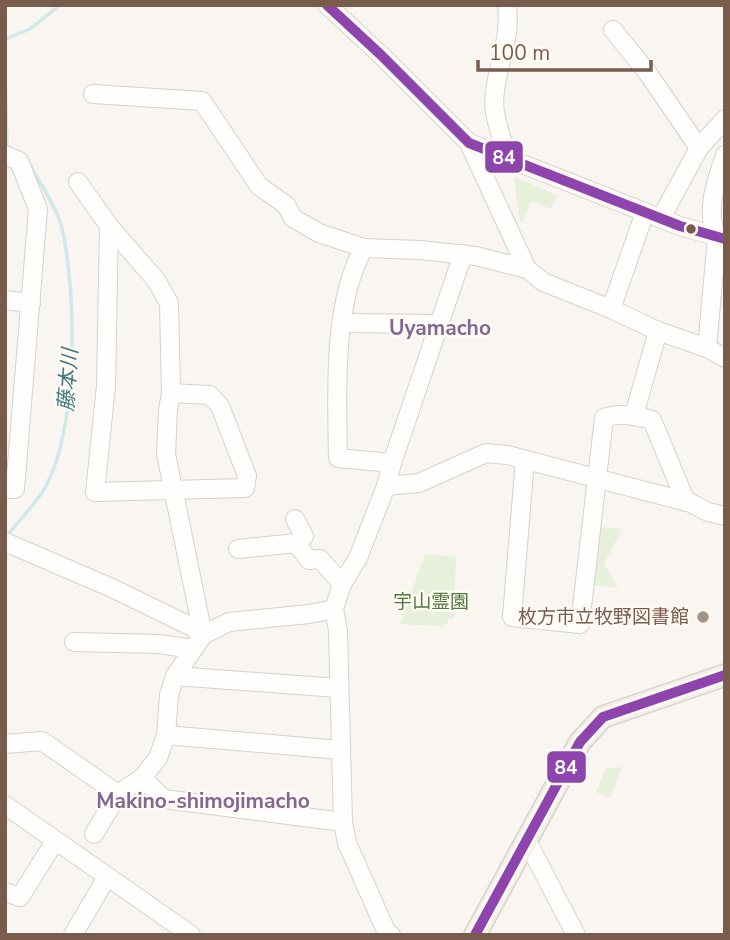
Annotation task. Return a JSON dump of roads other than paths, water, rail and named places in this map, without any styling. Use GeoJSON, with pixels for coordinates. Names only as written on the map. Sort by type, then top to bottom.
{"type":"FeatureCollection","features":[{"type":"Feature","properties":{"kind":"main road"},"geometry":{"type":"LineString","coordinates":[[475,935],[580,742],[603,717],[725,675]]}},
{"type":"Feature","properties":{"kind":"street"},"geometry":{"type":"LineString","coordinates":[[327,5],[469,143],[527,269]]}},
{"type":"Feature","properties":{"kind":"street"},"geometry":{"type":"LineString","coordinates":[[508,5],[506,50],[494,91],[494,108],[508,159]]}},
{"type":"Feature","properties":{"kind":"street"},"geometry":{"type":"LineString","coordinates":[[613,30],[647,72],[699,148]]}},
{"type":"Feature","properties":{"kind":"street"},"geometry":{"type":"LineString","coordinates":[[93,94],[202,101],[259,186],[286,205],[293,218],[319,233],[364,248],[463,254],[527,269],[543,282],[658,331],[707,348],[725,358]]}},
{"type":"Feature","properties":{"kind":"street"},"geometry":{"type":"LineString","coordinates":[[611,309],[653,215],[699,148],[725,119]]}},
{"type":"Feature","properties":{"kind":"street"},"geometry":{"type":"LineString","coordinates":[[469,143],[721,239]]}},
{"type":"Feature","properties":{"kind":"street"},"geometry":{"type":"LineString","coordinates":[[5,155],[19,161],[38,209],[15,489],[5,489]]}},
{"type":"Feature","properties":{"kind":"street"},"geometry":{"type":"LineString","coordinates":[[707,348],[721,239],[712,225],[711,208],[725,156]]}},
{"type":"Feature","properties":{"kind":"street"},"geometry":{"type":"LineString","coordinates":[[78,182],[108,226],[156,280],[169,303],[171,393],[167,410],[166,454],[198,642]]}},
{"type":"Feature","properties":{"kind":"street"},"geometry":{"type":"LineString","coordinates":[[108,226],[107,386],[95,492],[245,488],[247,476],[220,406],[210,395],[171,393]]}},
{"type":"Feature","properties":{"kind":"street"},"geometry":{"type":"LineString","coordinates":[[364,248],[356,261],[342,323],[337,399],[338,458],[392,463]]}},
{"type":"Feature","properties":{"kind":"street"},"geometry":{"type":"LineString","coordinates":[[388,934],[347,843],[343,822],[338,631],[334,609],[342,583],[358,558],[386,486],[463,254]]}},
{"type":"Feature","properties":{"kind":"street"},"geometry":{"type":"LineString","coordinates":[[5,300],[32,303]]}},
{"type":"Feature","properties":{"kind":"street"},"geometry":{"type":"LineString","coordinates":[[342,323],[439,324]]}},
{"type":"Feature","properties":{"kind":"street"},"geometry":{"type":"LineString","coordinates":[[634,415],[658,331]]}},
{"type":"Feature","properties":{"kind":"street"},"geometry":{"type":"LineString","coordinates":[[525,460],[512,617],[580,624],[604,418],[634,415],[652,420],[686,502]]}},
{"type":"Feature","properties":{"kind":"street"},"geometry":{"type":"LineString","coordinates":[[386,486],[419,483],[486,453],[508,455],[686,502],[725,516]]}},
{"type":"Feature","properties":{"kind":"street"},"geometry":{"type":"LineString","coordinates":[[238,549],[296,542],[304,536],[295,519]]}},
{"type":"Feature","properties":{"kind":"street"},"geometry":{"type":"LineString","coordinates":[[296,542],[309,560],[320,559],[342,583]]}},
{"type":"Feature","properties":{"kind":"street"},"geometry":{"type":"LineString","coordinates":[[8,543],[112,588],[191,627],[198,642]]}},
{"type":"Feature","properties":{"kind":"street"},"geometry":{"type":"LineString","coordinates":[[94,834],[118,794],[142,778],[158,758],[166,735],[169,695],[175,676],[198,642],[229,622],[334,609]]}},
{"type":"Feature","properties":{"kind":"street"},"geometry":{"type":"LineString","coordinates":[[74,642],[198,642]]}},
{"type":"Feature","properties":{"kind":"street"},"geometry":{"type":"LineString","coordinates":[[175,676],[338,688]]}},
{"type":"Feature","properties":{"kind":"street"},"geometry":{"type":"LineString","coordinates":[[166,735],[340,750]]}},
{"type":"Feature","properties":{"kind":"street"},"geometry":{"type":"LineString","coordinates":[[5,744],[42,741],[118,794]]}},
{"type":"Feature","properties":{"kind":"street"},"geometry":{"type":"LineString","coordinates":[[142,778],[164,799],[343,822]]}},
{"type":"Feature","properties":{"kind":"street"},"geometry":{"type":"LineString","coordinates":[[5,805],[178,929],[191,935]]}},
{"type":"Feature","properties":{"kind":"street"},"geometry":{"type":"LineString","coordinates":[[526,839],[576,935]]}},
{"type":"Feature","properties":{"kind":"street"},"geometry":{"type":"LineString","coordinates":[[5,892],[20,897],[55,841]]}},
{"type":"Feature","properties":{"kind":"street"},"geometry":{"type":"LineString","coordinates":[[74,935],[107,877]]}},
{"type":"Feature","properties":{"kind":"waterway"},"geometry":{"type":"LineString","coordinates":[[5,39],[30,29],[60,5]]}},
{"type":"Feature","properties":{"kind":"waterway"},"geometry":{"type":"LineString","coordinates":[[5,69],[7,146],[11,148]]}},
{"type":"Feature","properties":{"kind":"waterway","name":"藤本川"},"geometry":{"type":"LineString","coordinates":[[6,537],[42,493],[56,460],[64,429],[72,359],[70,288],[62,228],[52,203],[28,161]]}},
{"type":"Feature","properties":{"kind":"place","name":"枚方市立牧野図書館"},"geometry":{"type":"Point","coordinates":[703,617]}},
{"type":"Feature","properties":{"kind":"district","name":"Uyamacho"},"geometry":{"type":"Point","coordinates":[440,328]}},
{"type":"Feature","properties":{"kind":"district","name":"Makino-shimojimacho"},"geometry":{"type":"Point","coordinates":[203,801]}},
{"type":"Feature","properties":{"kind":"park label","name":"宇山霊園"},"geometry":{"type":"Point","coordinates":[431,602]}}]}
